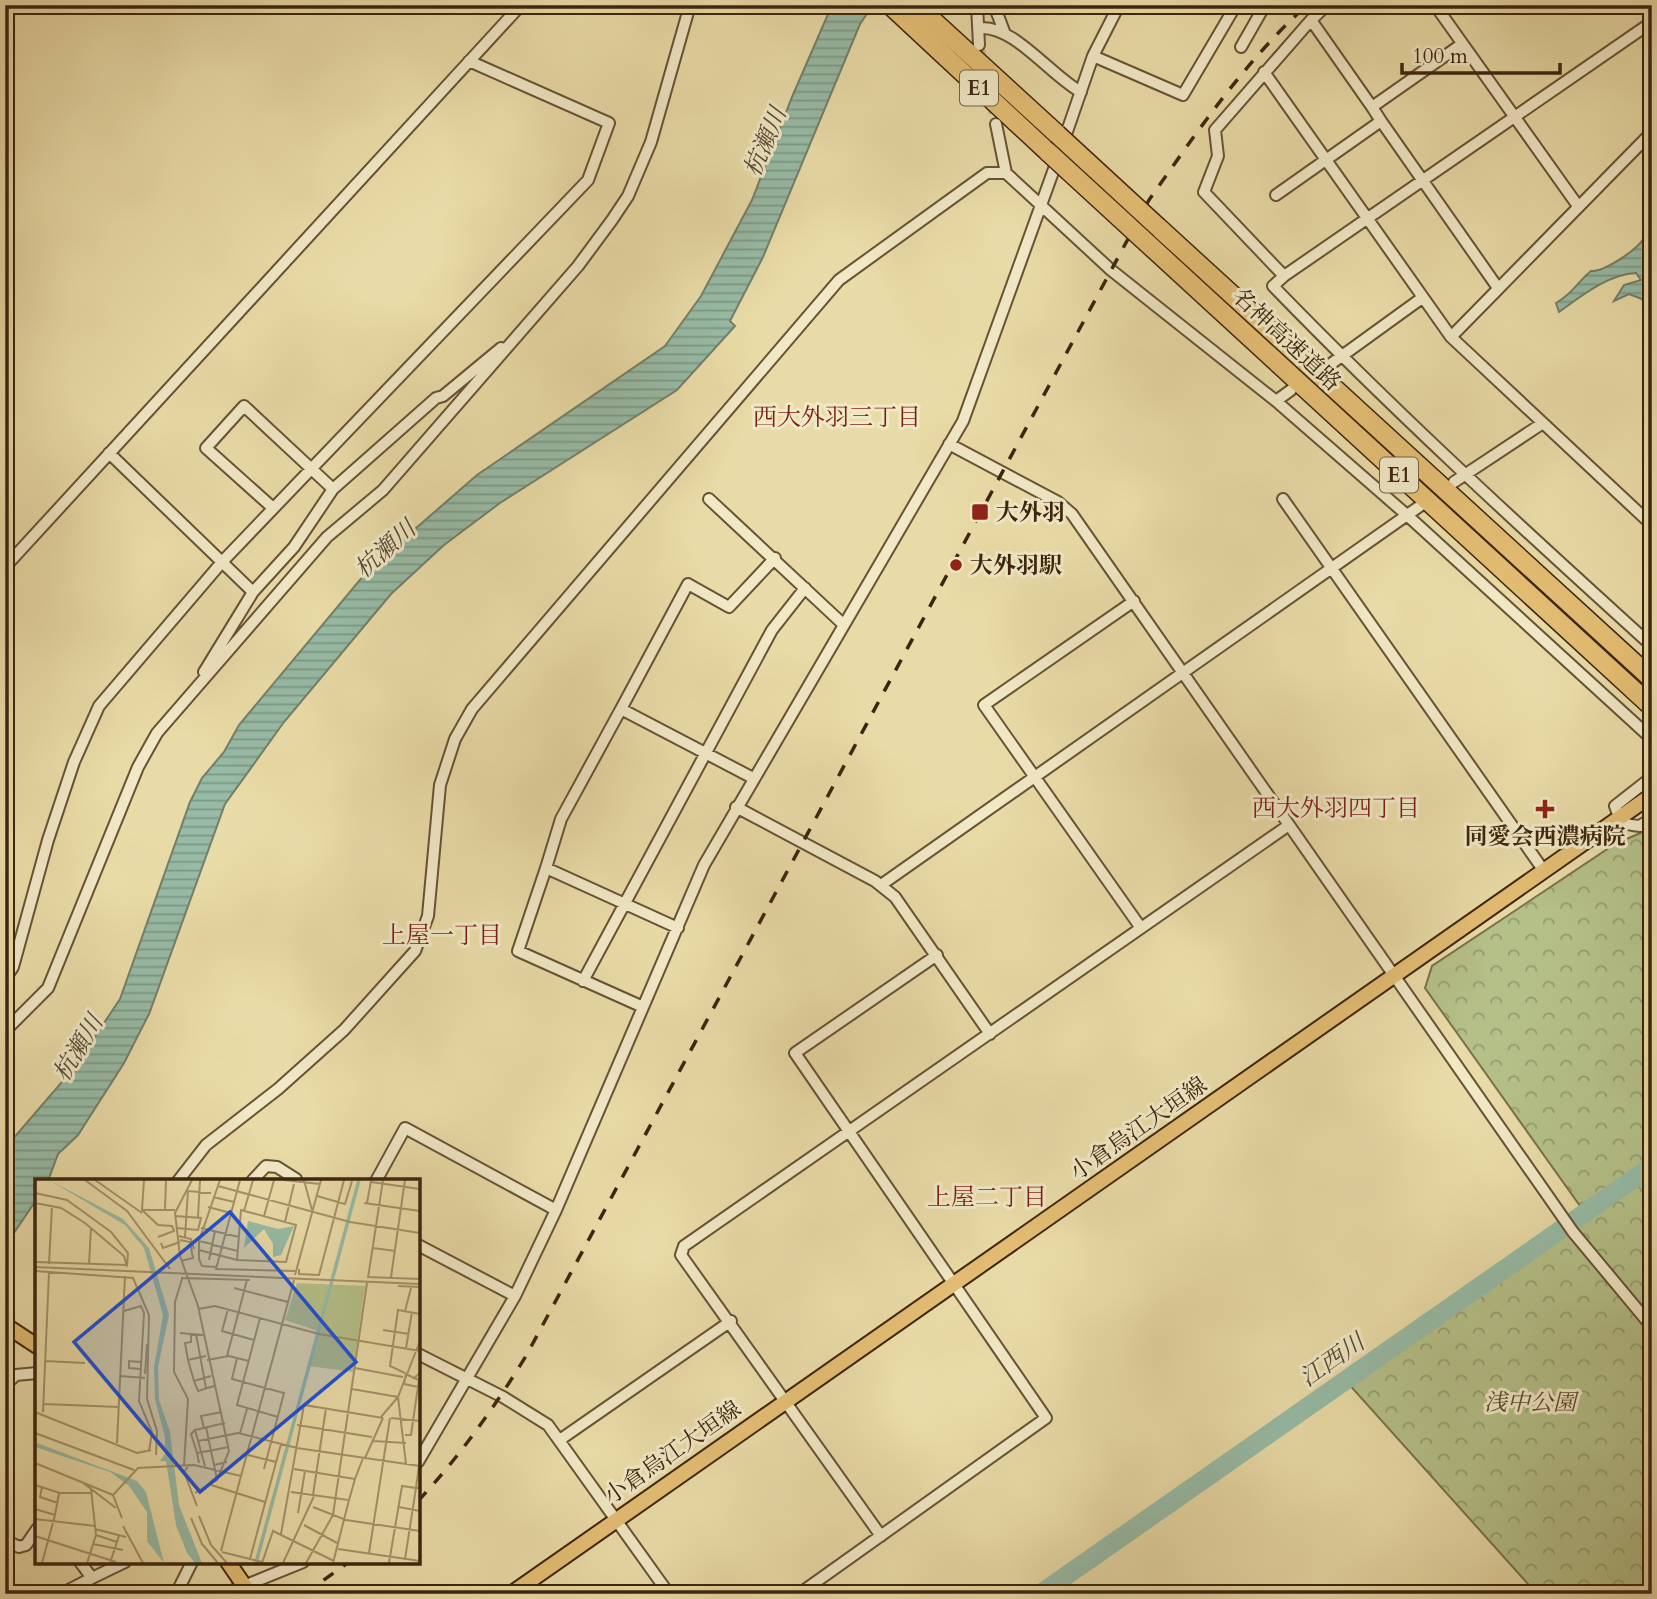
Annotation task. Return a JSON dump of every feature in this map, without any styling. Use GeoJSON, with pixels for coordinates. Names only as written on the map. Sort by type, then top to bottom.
{"type":"FeatureCollection","features":[{"type":"Feature","properties":{"kind":"highway","name":"名神高速道路"},"geometry":{"type":"LineString","coordinates":[[890,5],[916,13],[1057,134],[1652,679]]}},
{"type":"Feature","properties":{"kind":"highway","name":"名神高速道路"},"geometry":{"type":"LineString","coordinates":[[916,13],[1048,152],[1652,706]]}},
{"type":"Feature","properties":{"kind":"main road","name":"小倉烏江大垣線"},"geometry":{"type":"LineString","coordinates":[[511,1594],[1652,795]]}},
{"type":"Feature","properties":{"kind":"main road"},"geometry":{"type":"LineString","coordinates":[[5,1325],[33,1343]]}},
{"type":"Feature","properties":{"kind":"main road"},"geometry":{"type":"LineString","coordinates":[[229,1564],[247,1590]]}},
{"type":"Feature","properties":{"kind":"street"},"geometry":{"type":"LineString","coordinates":[[5,567],[521,5]]}},
{"type":"Feature","properties":{"kind":"street"},"geometry":{"type":"LineString","coordinates":[[5,1031],[48,988],[138,767],[157,733],[327,537],[383,490],[578,266],[628,196],[651,142],[690,5]]}},
{"type":"Feature","properties":{"kind":"street"},"geometry":{"type":"LineString","coordinates":[[977,5],[979,45]]}},
{"type":"Feature","properties":{"kind":"street"},"geometry":{"type":"LineString","coordinates":[[994,5],[1005,34]]}},
{"type":"Feature","properties":{"kind":"street"},"geometry":{"type":"LineString","coordinates":[[420,1459],[515,1296],[556,1210],[704,865],[949,444],[977,389],[1093,55],[1119,5]]}},
{"type":"Feature","properties":{"kind":"street"},"geometry":{"type":"LineString","coordinates":[[1093,55],[1183,95],[1236,5]]}},
{"type":"Feature","properties":{"kind":"street"},"geometry":{"type":"LineString","coordinates":[[1241,47],[1265,5]]}},
{"type":"Feature","properties":{"kind":"street"},"geometry":{"type":"LineString","coordinates":[[1284,275],[1204,192],[1218,156],[1215,130],[1326,5]]}},
{"type":"Feature","properties":{"kind":"street"},"geometry":{"type":"LineString","coordinates":[[1435,5],[1578,206]]}},
{"type":"Feature","properties":{"kind":"street"},"geometry":{"type":"LineString","coordinates":[[1311,20],[1498,288]]}},
{"type":"Feature","properties":{"kind":"street"},"geometry":{"type":"LineString","coordinates":[[1652,22],[1284,275],[1273,286],[1341,357],[1652,646]]}},
{"type":"Feature","properties":{"kind":"street"},"geometry":{"type":"LineString","coordinates":[[980,28],[988,27],[1005,34],[1081,92]]}},
{"type":"Feature","properties":{"kind":"street"},"geometry":{"type":"LineString","coordinates":[[1372,107],[1462,44]]}},
{"type":"Feature","properties":{"kind":"street"},"geometry":{"type":"LineString","coordinates":[[5,979],[13,967],[48,839],[91,718],[222,562],[588,180],[609,123],[469,61]]}},
{"type":"Feature","properties":{"kind":"street"},"geometry":{"type":"LineString","coordinates":[[1264,72],[1451,337],[1652,525]]}},
{"type":"Feature","properties":{"kind":"street"},"geometry":{"type":"LineString","coordinates":[[1276,195],[1381,121]]}},
{"type":"Feature","properties":{"kind":"street"},"geometry":{"type":"LineString","coordinates":[[996,124],[1006,173],[1120,276],[1276,401],[1408,516],[1652,739]]}},
{"type":"Feature","properties":{"kind":"street"},"geometry":{"type":"LineString","coordinates":[[1451,337],[1652,132]]}},
{"type":"Feature","properties":{"kind":"street"},"geometry":{"type":"LineString","coordinates":[[180,1179],[206,1145],[278,1089],[344,1030],[415,951],[428,916],[440,785],[455,739],[472,709],[839,280],[988,173],[1006,173]]}},
{"type":"Feature","properties":{"kind":"street"},"geometry":{"type":"LineString","coordinates":[[1328,366],[1422,298]]}},
{"type":"Feature","properties":{"kind":"street"},"geometry":{"type":"LineString","coordinates":[[200,684],[205,670],[253,592],[294,547],[333,489],[436,398],[443,396],[496,350],[507,346]]}},
{"type":"Feature","properties":{"kind":"street"},"geometry":{"type":"LineString","coordinates":[[1276,401],[1291,390]]}},
{"type":"Feature","properties":{"kind":"street"},"geometry":{"type":"LineString","coordinates":[[273,508],[206,447],[244,406],[333,489]]}},
{"type":"Feature","properties":{"kind":"street"},"geometry":{"type":"LineString","coordinates":[[1454,482],[1544,423]]}},
{"type":"Feature","properties":{"kind":"street"},"geometry":{"type":"LineString","coordinates":[[949,444],[1014,478],[1072,514],[1534,1178],[1604,1272],[1652,1327]]}},
{"type":"Feature","properties":{"kind":"street"},"geometry":{"type":"LineString","coordinates":[[109,453],[253,592]]}},
{"type":"Feature","properties":{"kind":"street"},"geometry":{"type":"LineString","coordinates":[[709,499],[844,625]]}},
{"type":"Feature","properties":{"kind":"street"},"geometry":{"type":"LineString","coordinates":[[1283,499],[1544,871]]}},
{"type":"Feature","properties":{"kind":"street"},"geometry":{"type":"LineString","coordinates":[[881,885],[1420,506]]}},
{"type":"Feature","properties":{"kind":"street"},"geometry":{"type":"LineString","coordinates":[[643,1007],[518,951],[561,818],[688,584],[729,607],[775,558]]}},
{"type":"Feature","properties":{"kind":"street"},"geometry":{"type":"LineString","coordinates":[[583,981],[772,630],[805,588]]}},
{"type":"Feature","properties":{"kind":"street"},"geometry":{"type":"LineString","coordinates":[[1134,601],[984,705],[1141,928]]}},
{"type":"Feature","properties":{"kind":"street"},"geometry":{"type":"LineString","coordinates":[[621,709],[753,778]]}},
{"type":"Feature","properties":{"kind":"street"},"geometry":{"type":"LineString","coordinates":[[1652,777],[1619,800],[1615,806],[1619,819],[1626,825],[1640,827],[1652,818]]}},
{"type":"Feature","properties":{"kind":"street"},"geometry":{"type":"LineString","coordinates":[[736,807],[839,861],[881,885],[895,897],[990,1034]]}},
{"type":"Feature","properties":{"kind":"street"},"geometry":{"type":"LineString","coordinates":[[881,1536],[731,1321],[681,1255],[684,1246],[1289,825]]}},
{"type":"Feature","properties":{"kind":"street"},"geometry":{"type":"LineString","coordinates":[[546,868],[678,928]]}},
{"type":"Feature","properties":{"kind":"street"},"geometry":{"type":"LineString","coordinates":[[799,1594],[1046,1418],[795,1053],[937,955]]}},
{"type":"Feature","properties":{"kind":"street"},"geometry":{"type":"LineString","coordinates":[[377,1179],[404,1128],[556,1210]]}},
{"type":"Feature","properties":{"kind":"street"},"geometry":{"type":"LineString","coordinates":[[254,1179],[266,1166],[277,1167],[295,1179]]}},
{"type":"Feature","properties":{"kind":"street"},"geometry":{"type":"LineString","coordinates":[[420,1246],[515,1296]]}},
{"type":"Feature","properties":{"kind":"street"},"geometry":{"type":"LineString","coordinates":[[561,1439],[731,1321]]}},
{"type":"Feature","properties":{"kind":"street"},"geometry":{"type":"LineString","coordinates":[[420,1355],[537,1416],[561,1439],[668,1594]]}},
{"type":"Feature","properties":{"kind":"street"},"geometry":{"type":"LineString","coordinates":[[5,1385],[16,1375],[35,1373]]}},
{"type":"Feature","properties":{"kind":"street"},"geometry":{"type":"LineString","coordinates":[[5,1540],[19,1547],[26,1545],[35,1532]]}},
{"type":"Feature","properties":{"kind":"street"},"geometry":{"type":"LineString","coordinates":[[82,1564],[92,1578]]}},
{"type":"Feature","properties":{"kind":"street"},"geometry":{"type":"LineString","coordinates":[[61,1594],[121,1564]]}},
{"type":"Feature","properties":{"kind":"street"},"geometry":{"type":"LineString","coordinates":[[176,1594],[191,1564]]}},
{"type":"Feature","properties":{"kind":"street"},"geometry":{"type":"LineString","coordinates":[[224,1594],[247,1590],[299,1564]]}},
{"type":"Feature","properties":{"kind":"green space","name":"浅中公園"},"geometry":{"type":"Polygon","coordinates":[[[1652,828],[1652,1594],[1537,1594],[1346,1381],[1585,1213],[1425,988],[1432,966],[1615,844],[1652,828]]]}},
{"type":"Feature","properties":{"kind":"shaded area"},"geometry":{"type":"Polygon","coordinates":[[[832,5],[873,5],[860,24],[763,257],[730,321],[735,326],[677,390],[500,503],[444,545],[391,594],[284,722],[225,804],[149,1014],[124,1063],[78,1135],[58,1154],[49,1179],[35,1179],[35,1202],[5,1246],[5,1148],[74,1068],[120,999],[190,802],[202,778],[224,752],[239,725],[369,569],[477,475],[665,346],[701,296],[752,200],[832,5]]]}},
{"type":"Feature","properties":{"kind":"shaded area"},"geometry":{"type":"Polygon","coordinates":[[[1652,222],[1652,310],[1646,308],[1642,299],[1629,294],[1614,301],[1624,285],[1641,280],[1636,273],[1605,282],[1559,312],[1556,303],[1591,271],[1612,264],[1635,248],[1652,222]]]}},
{"type":"Feature","properties":{"kind":"waterway","name":"江西川"},"geometry":{"type":"LineString","coordinates":[[1040,1594],[1652,1166]]}},
{"type":"Feature","properties":{"kind":"tunnel"},"geometry":{"type":"LineString","coordinates":[[979,45],[996,124]]}},
{"type":"Feature","properties":{"kind":"railway"},"geometry":{"type":"LineString","coordinates":[[420,1499],[476,1431],[526,1356],[1149,200],[1242,73],[1307,5]]}},
{"type":"Feature","properties":{"kind":"railway"},"geometry":{"type":"LineString","coordinates":[[304,1594],[346,1564]]}},
{"type":"Feature","properties":{"kind":"place","name":"大外羽"},"geometry":{"type":"Point","coordinates":[980,512]}},
{"type":"Feature","properties":{"kind":"place","name":"大外羽駅"},"geometry":{"type":"Point","coordinates":[956,565]}},
{"type":"Feature","properties":{"kind":"place","name":"同愛会西濃病院"},"geometry":{"type":"Point","coordinates":[1545,809]}},
{"type":"Feature","properties":{"kind":"district","name":"西大外羽三丁目"},"geometry":{"type":"Point","coordinates":[837,417]}},
{"type":"Feature","properties":{"kind":"district","name":"西大外羽四丁目"},"geometry":{"type":"Point","coordinates":[1336,808]}},
{"type":"Feature","properties":{"kind":"district","name":"上屋一丁目"},"geometry":{"type":"Point","coordinates":[442,935]}},
{"type":"Feature","properties":{"kind":"district","name":"上屋二丁目"},"geometry":{"type":"Point","coordinates":[987,1197]}},
{"type":"Feature","properties":{"kind":"water label","name":"杭瀬川"},"geometry":{"type":"Point","coordinates":[765,142]}},
{"type":"Feature","properties":{"kind":"water label","name":"杭瀬川"},"geometry":{"type":"Point","coordinates":[385,549]}},
{"type":"Feature","properties":{"kind":"water label","name":"杭瀬川"},"geometry":{"type":"Point","coordinates":[78,1048]}}]}
